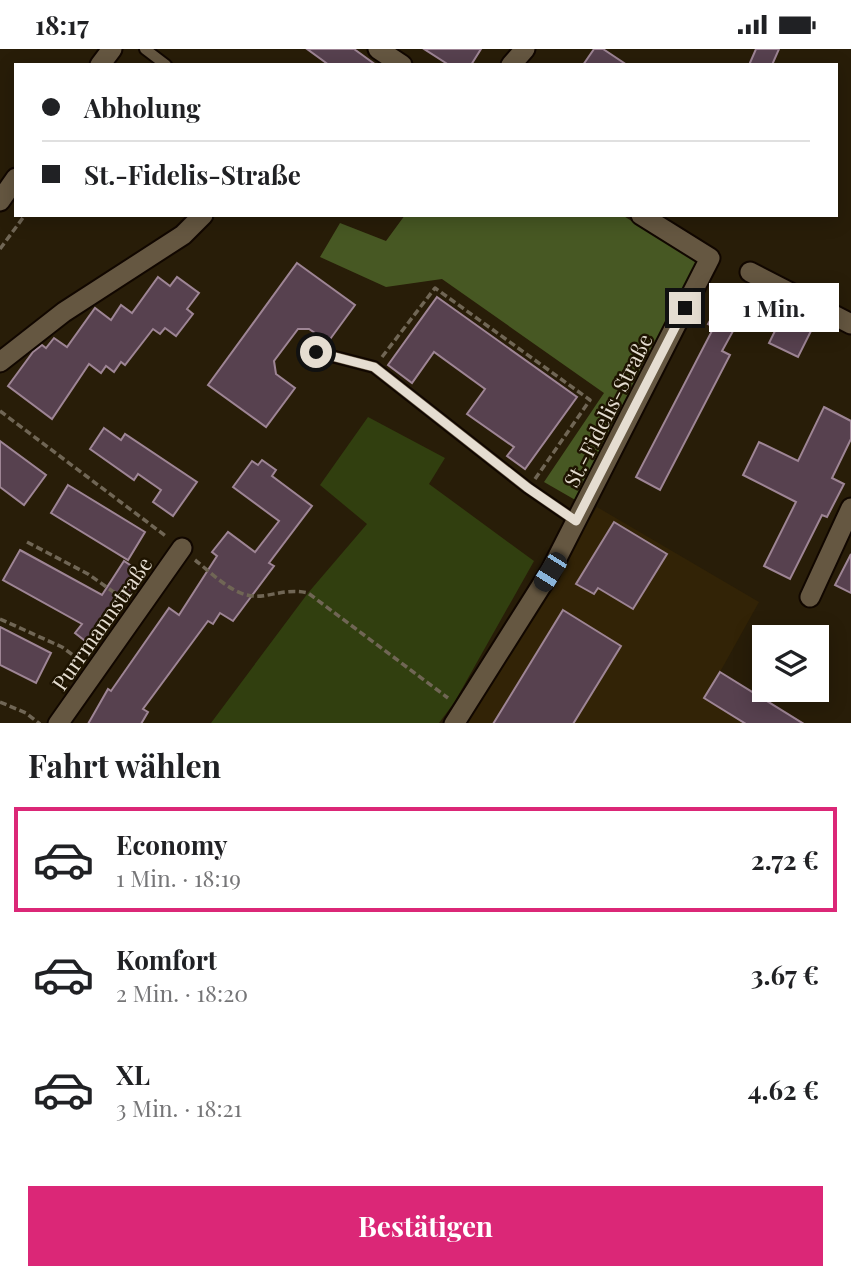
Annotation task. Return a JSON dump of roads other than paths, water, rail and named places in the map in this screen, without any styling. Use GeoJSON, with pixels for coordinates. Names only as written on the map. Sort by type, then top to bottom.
{"type":"FeatureCollection","features":[{"type":"Feature","properties":{"kind":"street"},"geometry":{"type":"LineString","coordinates":[[378,49],[399,63]]}},
{"type":"Feature","properties":{"kind":"street"},"geometry":{"type":"LineString","coordinates":[[513,63],[524,49]]}},
{"type":"Feature","properties":{"kind":"street"},"geometry":{"type":"LineString","coordinates":[[0,201],[14,182]]}},
{"type":"Feature","properties":{"kind":"street"},"geometry":{"type":"LineString","coordinates":[[0,362],[64,312],[183,235],[200,217]]}},
{"type":"Feature","properties":{"kind":"street","name":"St.-Fidelis-Straße"},"geometry":{"type":"LineString","coordinates":[[459,716],[550,572],[710,258],[644,217]]}},
{"type":"Feature","properties":{"kind":"street"},"geometry":{"type":"LineString","coordinates":[[750,272],[851,324]]}},
{"type":"Feature","properties":{"kind":"street"},"geometry":{"type":"LineString","coordinates":[[810,597],[851,508]]}},
{"type":"Feature","properties":{"kind":"street","name":"Purrmannstraße"},"geometry":{"type":"LineString","coordinates":[[58,723],[181,548]]}},
{"type":"Feature","properties":{"kind":"lane"},"geometry":{"type":"LineString","coordinates":[[145,49],[163,63]]}},
{"type":"Feature","properties":{"kind":"lane"},"geometry":{"type":"LineString","coordinates":[[316,352],[374,367],[528,488],[576,521]]}}]}
